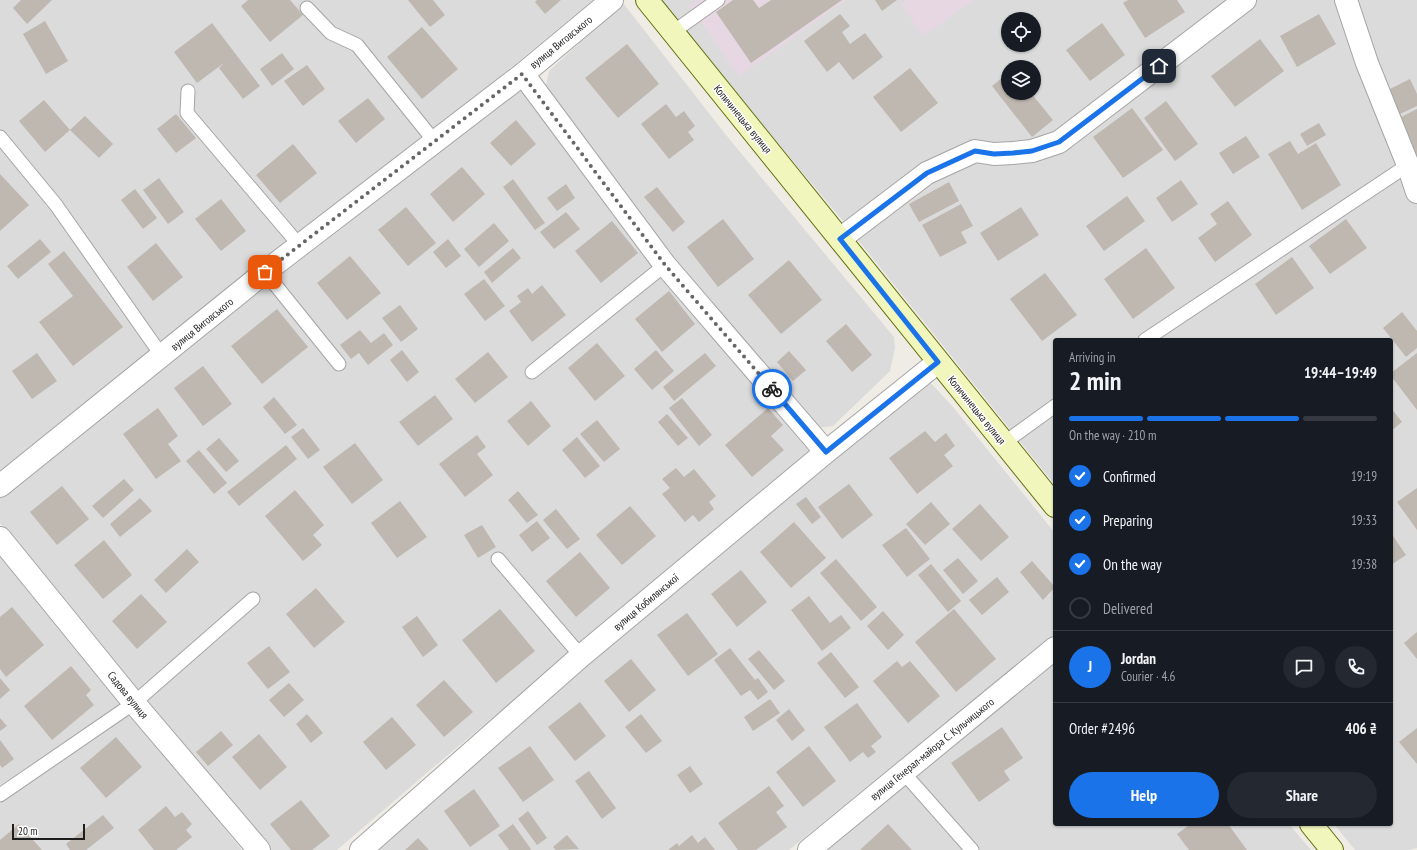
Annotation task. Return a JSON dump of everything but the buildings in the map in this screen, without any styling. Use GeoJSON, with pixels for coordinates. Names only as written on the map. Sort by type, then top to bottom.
{"type":"FeatureCollection","features":[{"type":"Feature","properties":{"kind":"main road","name":"Копичинецька вулиця"},"geometry":{"type":"LineString","coordinates":[[647,0],[1053,504]]}},
{"type":"Feature","properties":{"kind":"main road"},"geometry":{"type":"LineString","coordinates":[[1313,826],[1332,850]]}},
{"type":"Feature","properties":{"kind":"street","name":"вулиця Виговського"},"geometry":{"type":"LineString","coordinates":[[0,486],[265,272],[522,74],[612,0]]}},
{"type":"Feature","properties":{"kind":"street"},"geometry":{"type":"LineString","coordinates":[[840,239],[927,173],[975,151],[994,154],[1032,151],[1059,142],[1246,0]]}},
{"type":"Feature","properties":{"kind":"street"},"geometry":{"type":"LineString","coordinates":[[1346,0],[1367,63],[1408,165],[1417,192]]}},
{"type":"Feature","properties":{"kind":"street"},"geometry":{"type":"LineString","coordinates":[[522,74],[665,265],[826,452]]}},
{"type":"Feature","properties":{"kind":"street","name":"вулиця Кобилянської"},"geometry":{"type":"LineString","coordinates":[[361,850],[581,656],[826,452],[938,362]]}},
{"type":"Feature","properties":{"kind":"street","name":"Садова вулиця"},"geometry":{"type":"LineString","coordinates":[[0,538],[134,703],[259,850]]}},
{"type":"Feature","properties":{"kind":"street","name":"вулиця Генерал-майора С. Кульчицького"},"geometry":{"type":"LineString","coordinates":[[809,850],[1053,650]]}},
{"type":"Feature","properties":{"kind":"lane"},"geometry":{"type":"LineString","coordinates":[[673,32],[718,0]]}},
{"type":"Feature","properties":{"kind":"lane"},"geometry":{"type":"LineString","coordinates":[[308,8],[331,33],[357,45],[435,142]]}},
{"type":"Feature","properties":{"kind":"lane"},"geometry":{"type":"LineString","coordinates":[[188,91],[188,113],[300,246]]}},
{"type":"Feature","properties":{"kind":"lane"},"geometry":{"type":"LineString","coordinates":[[0,137],[60,211],[162,356]]}},
{"type":"Feature","properties":{"kind":"lane"},"geometry":{"type":"LineString","coordinates":[[1148,338],[1408,165]]}},
{"type":"Feature","properties":{"kind":"lane"},"geometry":{"type":"LineString","coordinates":[[532,372],[665,265]]}},
{"type":"Feature","properties":{"kind":"lane"},"geometry":{"type":"LineString","coordinates":[[265,272],[340,364]]}},
{"type":"Feature","properties":{"kind":"lane"},"geometry":{"type":"LineString","coordinates":[[1004,443],[1053,407]]}},
{"type":"Feature","properties":{"kind":"lane"},"geometry":{"type":"LineString","coordinates":[[498,559],[581,656]]}},
{"type":"Feature","properties":{"kind":"lane"},"geometry":{"type":"LineString","coordinates":[[0,795],[134,703],[253,599]]}},
{"type":"Feature","properties":{"kind":"lane"},"geometry":{"type":"LineString","coordinates":[[903,772],[972,850]]}},
{"type":"Feature","properties":{"kind":"shaded area"},"geometry":{"type":"Polygon","coordinates":[[[0,0],[593,0],[434,131],[0,475],[0,0]]]}},
{"type":"Feature","properties":{"kind":"shaded area"},"geometry":{"type":"Polygon","coordinates":[[[662,0],[1417,0],[1417,848],[1409,850],[1355,850],[1336,826],[1393,826],[1393,338],[1053,338],[1053,483],[838,215],[720,74],[662,0]]]}},
{"type":"Feature","properties":{"kind":"shaded area"},"geometry":{"type":"Polygon","coordinates":[[[698,0],[846,0],[739,76],[690,6],[698,0]]]}},
{"type":"Feature","properties":{"kind":"shaded area"},"geometry":{"type":"Polygon","coordinates":[[[907,0],[974,0],[923,36],[901,4],[907,0]]]}},
{"type":"Feature","properties":{"kind":"shaded area"},"geometry":{"type":"Polygon","coordinates":[[[623,3],[726,135],[894,337],[895,348],[890,371],[833,426],[818,428],[670,262],[545,90],[549,71],[623,3]]]}},
{"type":"Feature","properties":{"kind":"shaded area"},"geometry":{"type":"Polygon","coordinates":[[[520,85],[814,448],[337,850],[266,850],[0,523],[0,491],[327,240],[434,156],[520,85]]]}},
{"type":"Feature","properties":{"kind":"shaded area"},"geometry":{"type":"Polygon","coordinates":[[[929,381],[953,407],[1053,531],[1053,636],[789,850],[371,850],[498,739],[929,381]]]}},
{"type":"Feature","properties":{"kind":"shaded area"},"geometry":{"type":"Polygon","coordinates":[[[0,553],[102,676],[242,850],[0,850],[0,553]]]}},
{"type":"Feature","properties":{"kind":"shaded area"},"geometry":{"type":"Polygon","coordinates":[[[1053,661],[1053,826],[1291,826],[1311,850],[824,850],[1053,661]]]}},
{"type":"Feature","properties":{"kind":"way so far"},"geometry":{"type":"LineString","coordinates":[[265,272],[522,74],[665,265],[772,389]]}},
{"type":"Feature","properties":{"kind":"route"},"geometry":{"type":"LineString","coordinates":[[772,389],[826,452],[938,362],[840,239],[927,173],[975,151],[994,154],[1032,151],[1059,142],[1159,66]]}}]}
